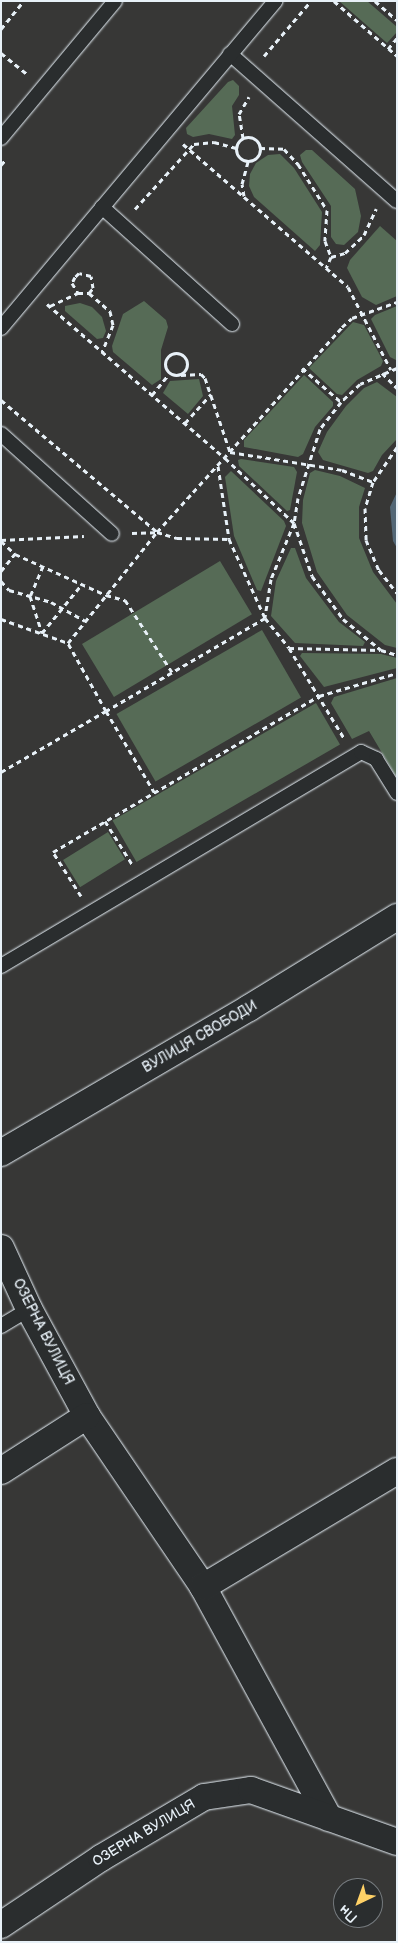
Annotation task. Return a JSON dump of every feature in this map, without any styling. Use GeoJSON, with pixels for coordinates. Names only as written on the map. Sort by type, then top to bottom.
{"type":"FeatureCollection","features":[{"type":"Feature","properties":{"kind":"street","name":"ВУЛИЦЯ СВОБОДИ"},"geometry":{"type":"LineString","coordinates":[[1,1153],[249,1008],[397,917]]}},
{"type":"Feature","properties":{"kind":"street","name":"ОЗЕРНА ВУЛИЦЯ"},"geometry":{"type":"LineString","coordinates":[[1,1248],[29,1309],[87,1416],[203,1587],[329,1818]]}},
{"type":"Feature","properties":{"kind":"street"},"geometry":{"type":"LineString","coordinates":[[1,1470],[87,1416]]}},
{"type":"Feature","properties":{"kind":"street"},"geometry":{"type":"LineString","coordinates":[[203,1587],[397,1471]]}},
{"type":"Feature","properties":{"kind":"street","name":"ОЗЕРНА ВУЛИЦЯ"},"geometry":{"type":"LineString","coordinates":[[1,1924],[102,1858],[204,1797],[251,1790],[397,1842]]}},
{"type":"Feature","properties":{"kind":"lane"},"geometry":{"type":"LineString","coordinates":[[1,138],[116,1]]}},
{"type":"Feature","properties":{"kind":"lane"},"geometry":{"type":"LineString","coordinates":[[1,328],[275,1]]}},
{"type":"Feature","properties":{"kind":"lane"},"geometry":{"type":"LineString","coordinates":[[230,54],[397,201]]}},
{"type":"Feature","properties":{"kind":"lane"},"geometry":{"type":"LineString","coordinates":[[102,207],[232,324]]}},
{"type":"Feature","properties":{"kind":"lane"},"geometry":{"type":"LineString","coordinates":[[1,434],[112,534]]}},
{"type":"Feature","properties":{"kind":"lane"},"geometry":{"type":"LineString","coordinates":[[1,966],[92,914],[361,752],[376,759],[397,793]]}},
{"type":"Feature","properties":{"kind":"lane"},"geometry":{"type":"LineString","coordinates":[[1,1326],[29,1309]]}},
{"type":"Feature","properties":{"kind":"path"},"geometry":{"type":"LineString","coordinates":[[1,29],[24,1]]}},
{"type":"Feature","properties":{"kind":"path"},"geometry":{"type":"LineString","coordinates":[[244,138],[239,114],[254,91],[254,75],[311,1]]}},
{"type":"Feature","properties":{"kind":"path"},"geometry":{"type":"LineString","coordinates":[[334,1],[397,56]]}},
{"type":"Feature","properties":{"kind":"path"},"geometry":{"type":"LineString","coordinates":[[375,1],[397,20]]}},
{"type":"Feature","properties":{"kind":"path"},"geometry":{"type":"LineString","coordinates":[[388,48],[397,38]]}},
{"type":"Feature","properties":{"kind":"path"},"geometry":{"type":"LineString","coordinates":[[1,53],[43,88]]}},
{"type":"Feature","properties":{"kind":"path"},"geometry":{"type":"LineString","coordinates":[[167,130],[348,287],[391,370]]}},
{"type":"Feature","properties":{"kind":"path"},"geometry":{"type":"LineString","coordinates":[[236,148],[244,138]]}},
{"type":"Feature","properties":{"kind":"path"},"geometry":{"type":"LineString","coordinates":[[122,225],[188,149],[204,141],[236,148],[242,159],[254,160],[260,148],[258,141],[244,138]]}},
{"type":"Feature","properties":{"kind":"path"},"geometry":{"type":"LineString","coordinates":[[260,148],[284,149],[298,164],[327,210],[325,241],[331,257],[326,268]]}},
{"type":"Feature","properties":{"kind":"path"},"geometry":{"type":"LineString","coordinates":[[244,196],[242,184],[248,161]]}},
{"type":"Feature","properties":{"kind":"path"},"geometry":{"type":"LineString","coordinates":[[331,257],[345,253],[364,235],[373,219],[382,188]]}},
{"type":"Feature","properties":{"kind":"path"},"geometry":{"type":"LineString","coordinates":[[78,293],[72,283],[79,273],[91,276],[93,288],[89,293]]}},
{"type":"Feature","properties":{"kind":"path"},"geometry":{"type":"LineString","coordinates":[[32,291],[225,458],[294,524],[312,576],[343,619],[381,650]]}},
{"type":"Feature","properties":{"kind":"path"},"geometry":{"type":"LineString","coordinates":[[50,306],[78,293],[89,293],[110,311],[113,325],[102,352]]}},
{"type":"Feature","properties":{"kind":"path"},"geometry":{"type":"LineString","coordinates":[[68,642],[157,532],[218,466],[302,368],[342,327],[362,314],[397,302]]}},
{"type":"Feature","properties":{"kind":"path"},"geometry":{"type":"LineString","coordinates":[[169,374],[165,362],[174,353],[186,358],[186,371],[181,375]]}},
{"type":"Feature","properties":{"kind":"path"},"geometry":{"type":"LineString","coordinates":[[302,368],[341,402]]}},
{"type":"Feature","properties":{"kind":"path"},"geometry":{"type":"LineString","coordinates":[[265,618],[271,579],[294,524],[308,464],[320,429],[341,402],[360,384],[397,368]]}},
{"type":"Feature","properties":{"kind":"path"},"geometry":{"type":"LineString","coordinates":[[382,373],[397,388]]}},
{"type":"Feature","properties":{"kind":"path"},"geometry":{"type":"LineString","coordinates":[[152,395],[169,374]]}},
{"type":"Feature","properties":{"kind":"path"},"geometry":{"type":"LineString","coordinates":[[169,374],[201,374],[211,394],[230,452]]}},
{"type":"Feature","properties":{"kind":"path"},"geometry":{"type":"LineString","coordinates":[[185,423],[211,394]]}},
{"type":"Feature","properties":{"kind":"path"},"geometry":{"type":"LineString","coordinates":[[1,400],[157,532]]}},
{"type":"Feature","properties":{"kind":"path"},"geometry":{"type":"LineString","coordinates":[[397,447],[373,482],[366,508],[366,540],[379,570],[397,594]]}},
{"type":"Feature","properties":{"kind":"path"},"geometry":{"type":"LineString","coordinates":[[230,452],[342,470],[373,482]]}},
{"type":"Feature","properties":{"kind":"path"},"geometry":{"type":"LineString","coordinates":[[218,466],[229,538],[265,618],[289,648],[355,756]]}},
{"type":"Feature","properties":{"kind":"path"},"geometry":{"type":"LineString","coordinates":[[1,541],[157,532],[177,538],[229,538]]}},
{"type":"Feature","properties":{"kind":"path"},"geometry":{"type":"LineString","coordinates":[[1,541],[15,554],[106,595],[126,600],[172,672]]}},
{"type":"Feature","properties":{"kind":"path"},"geometry":{"type":"LineString","coordinates":[[1,570],[15,554]]}},
{"type":"Feature","properties":{"kind":"path"},"geometry":{"type":"LineString","coordinates":[[42,633],[30,596],[43,566]]}},
{"type":"Feature","properties":{"kind":"path"},"geometry":{"type":"LineString","coordinates":[[1,581],[9,590],[62,608],[85,621]]}},
{"type":"Feature","properties":{"kind":"path"},"geometry":{"type":"LineString","coordinates":[[42,633],[82,584]]}},
{"type":"Feature","properties":{"kind":"path"},"geometry":{"type":"LineString","coordinates":[[1,618],[68,642],[154,792]]}},
{"type":"Feature","properties":{"kind":"path"},"geometry":{"type":"LineString","coordinates":[[1,772],[265,618]]}},
{"type":"Feature","properties":{"kind":"path"},"geometry":{"type":"LineString","coordinates":[[289,648],[381,650],[397,654]]}},
{"type":"Feature","properties":{"kind":"path"},"geometry":{"type":"LineString","coordinates":[[92,914],[53,852],[319,696],[397,673]]}},
{"type":"Feature","properties":{"kind":"path"},"geometry":{"type":"LineString","coordinates":[[105,821],[143,882]]}},
{"type":"Feature","properties":{"kind":"green space"},"geometry":{"type":"Polygon","coordinates":[[[339,1],[367,1],[397,27],[397,32],[387,43],[339,1]]]}},
{"type":"Feature","properties":{"kind":"green space"},"geometry":{"type":"Polygon","coordinates":[[[233,80],[239,86],[239,95],[232,106],[235,135],[232,139],[209,134],[193,137],[187,134],[186,128],[228,82],[233,80]]]}},
{"type":"Feature","properties":{"kind":"green space"},"geometry":{"type":"Polygon","coordinates":[[[306,150],[312,150],[355,189],[361,216],[358,232],[344,245],[336,244],[331,237],[331,206],[302,162],[300,155],[306,150]]]}},
{"type":"Feature","properties":{"kind":"green space"},"geometry":{"type":"Polygon","coordinates":[[[280,154],[294,168],[322,212],[320,245],[315,251],[254,197],[249,186],[250,174],[256,163],[268,155],[280,154]]]}},
{"type":"Feature","properties":{"kind":"green space"},"geometry":{"type":"Polygon","coordinates":[[[380,226],[397,241],[397,296],[376,305],[362,297],[347,268],[350,260],[380,226]]]}},
{"type":"Feature","properties":{"kind":"green space"},"geometry":{"type":"Polygon","coordinates":[[[144,301],[166,320],[168,327],[161,350],[161,379],[152,385],[113,352],[112,346],[123,314],[144,301]]]}},
{"type":"Feature","properties":{"kind":"green space"},"geometry":{"type":"Polygon","coordinates":[[[80,303],[92,307],[102,317],[106,331],[103,338],[97,339],[65,311],[65,306],[80,303]]]}},
{"type":"Feature","properties":{"kind":"green space"},"geometry":{"type":"Polygon","coordinates":[[[397,306],[396,360],[390,357],[371,319],[375,315],[397,306]]]}},
{"type":"Feature","properties":{"kind":"green space"},"geometry":{"type":"Polygon","coordinates":[[[353,322],[364,325],[383,361],[381,366],[357,380],[342,395],[337,394],[309,368],[353,322]]]}},
{"type":"Feature","properties":{"kind":"green space"},"geometry":{"type":"Polygon","coordinates":[[[304,375],[333,402],[333,406],[315,427],[303,454],[298,457],[244,447],[244,440],[304,375]]]}},
{"type":"Feature","properties":{"kind":"green space"},"geometry":{"type":"Polygon","coordinates":[[[199,379],[203,396],[188,414],[163,393],[170,381],[199,379]]]}},
{"type":"Feature","properties":{"kind":"green space"},"geometry":{"type":"Polygon","coordinates":[[[377,382],[397,397],[397,439],[382,455],[373,471],[368,473],[323,460],[318,452],[327,432],[346,406],[364,388],[377,382]]]}},
{"type":"Feature","properties":{"kind":"green space"},"geometry":{"type":"Polygon","coordinates":[[[238,460],[294,467],[297,472],[290,510],[287,511],[239,466],[238,460]]]}},
{"type":"Feature","properties":{"kind":"green space"},"geometry":{"type":"Polygon","coordinates":[[[315,470],[340,476],[365,488],[359,507],[359,538],[373,572],[397,604],[397,648],[385,645],[347,615],[317,572],[302,523],[303,500],[310,473],[315,470]]]}},
{"type":"Feature","properties":{"kind":"green space"},"geometry":{"type":"Polygon","coordinates":[[[231,471],[284,521],[286,526],[261,591],[257,590],[234,536],[225,477],[231,471]]]}},
{"type":"Feature","properties":{"kind":"green space"},"geometry":{"type":"Polygon","coordinates":[[[291,548],[295,548],[306,578],[339,622],[365,642],[363,646],[295,643],[271,616],[276,581],[291,548]]]}},
{"type":"Feature","properties":{"kind":"green space"},"geometry":{"type":"Polygon","coordinates":[[[220,561],[252,614],[114,697],[82,644],[220,561]]]}},
{"type":"Feature","properties":{"kind":"green space"},"geometry":{"type":"Polygon","coordinates":[[[262,630],[301,698],[156,782],[117,714],[262,630]]]}},
{"type":"Feature","properties":{"kind":"green space"},"geometry":{"type":"Polygon","coordinates":[[[302,653],[381,654],[397,658],[397,668],[324,687],[300,656],[302,653]]]}},
{"type":"Feature","properties":{"kind":"green space"},"geometry":{"type":"Polygon","coordinates":[[[397,678],[397,778],[369,731],[352,739],[331,703],[334,697],[397,678]]]}},
{"type":"Feature","properties":{"kind":"green space"},"geometry":{"type":"Polygon","coordinates":[[[316,703],[340,745],[136,862],[112,821],[316,703]]]}},
{"type":"Feature","properties":{"kind":"green space"},"geometry":{"type":"Polygon","coordinates":[[[108,832],[125,859],[80,887],[63,860],[108,832]]]}},
{"type":"Feature","properties":{"kind":"water"},"geometry":{"type":"Polygon","coordinates":[[[397,492],[397,548],[393,541],[390,507],[397,492]]]}}]}
